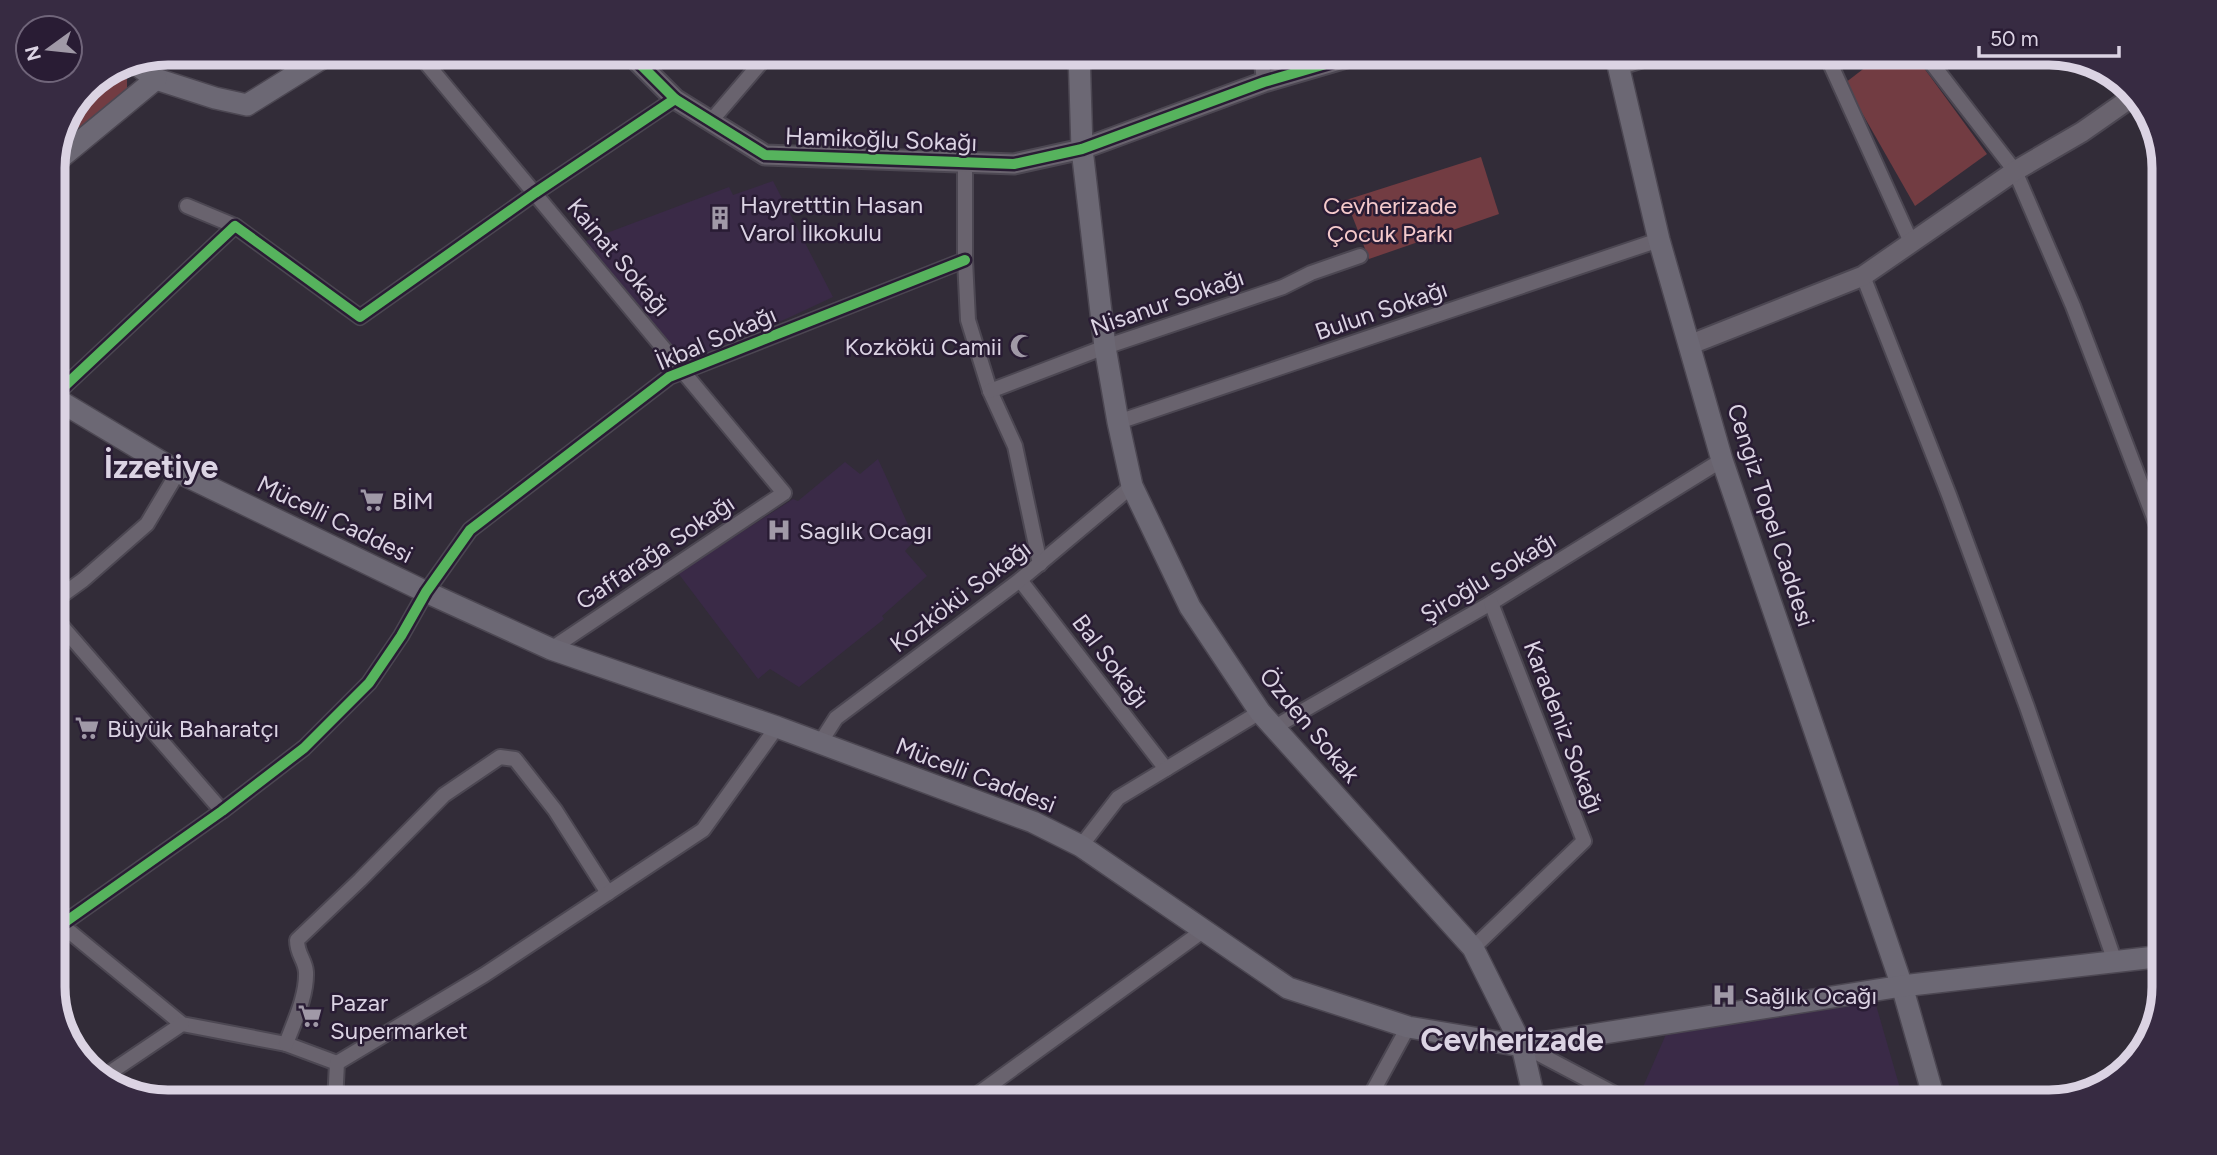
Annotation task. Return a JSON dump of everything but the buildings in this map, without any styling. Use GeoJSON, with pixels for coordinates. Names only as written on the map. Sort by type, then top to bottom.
{"type":"FeatureCollection","features":[{"type":"Feature","properties":{"kind":"main road"},"geometry":{"type":"LineString","coordinates":[[142,69],[156,79],[247,105],[311,65]]}},
{"type":"Feature","properties":{"kind":"main road","name":"Özden Sokak"},"geometry":{"type":"LineString","coordinates":[[1079,65],[1082,149],[1105,347],[1132,486],[1190,607],[1267,720],[1473,948],[1522,1046],[1532,1090]]}},
{"type":"Feature","properties":{"kind":"main road","name":"Cengiz Topel Caddesi"},"geometry":{"type":"LineString","coordinates":[[1618,65],[1659,240],[1723,460],[1902,986],[1932,1090]]}},
{"type":"Feature","properties":{"kind":"main road"},"geometry":{"type":"LineString","coordinates":[[66,153],[156,79]]}},
{"type":"Feature","properties":{"kind":"main road","name":"Mücelli Caddesi"},"geometry":{"type":"LineString","coordinates":[[65,404],[178,472],[551,649],[777,727],[1033,822],[1081,846],[1288,988],[1408,1027],[1522,1046],[1902,986],[2152,958]]}},
{"type":"Feature","properties":{"kind":"street","name":"Kainat Sokağı"},"geometry":{"type":"LineString","coordinates":[[428,65],[784,493]]}},
{"type":"Feature","properties":{"kind":"street","name":"Hamikoğlu Sokağı"},"geometry":{"type":"LineString","coordinates":[[641,65],[675,99],[765,155],[1014,164],[1082,149],[1264,82],[1322,65]]}},
{"type":"Feature","properties":{"kind":"street"},"geometry":{"type":"LineString","coordinates":[[710,121],[759,65]]}},
{"type":"Feature","properties":{"kind":"street"},"geometry":{"type":"LineString","coordinates":[[1262,65],[1264,82]]}},
{"type":"Feature","properties":{"kind":"street"},"geometry":{"type":"LineString","coordinates":[[1831,65],[1911,242]]}},
{"type":"Feature","properties":{"kind":"street"},"geometry":{"type":"LineString","coordinates":[[1933,65],[2015,172],[2073,306],[2152,513]]}},
{"type":"Feature","properties":{"kind":"street"},"geometry":{"type":"LineString","coordinates":[[187,206],[235,226],[360,317],[535,193],[675,99]]}},
{"type":"Feature","properties":{"kind":"street"},"geometry":{"type":"LineString","coordinates":[[1689,345],[1863,276],[2015,172],[2127,100]]}},
{"type":"Feature","properties":{"kind":"street"},"geometry":{"type":"LineString","coordinates":[[965,163],[968,320],[990,391],[1015,446],[1040,564]]}},
{"type":"Feature","properties":{"kind":"street"},"geometry":{"type":"LineString","coordinates":[[65,386],[235,226]]}},
{"type":"Feature","properties":{"kind":"street","name":"Bulun Sokağı"},"geometry":{"type":"LineString","coordinates":[[1118,422],[1659,240]]}},
{"type":"Feature","properties":{"kind":"street","name":"Nisanur Sokağı"},"geometry":{"type":"LineString","coordinates":[[990,391],[1105,347],[1283,287],[1311,272],[1360,256]]}},
{"type":"Feature","properties":{"kind":"street","name":"İkbal Sokağı"},"geometry":{"type":"LineString","coordinates":[[65,917],[222,811],[304,748],[369,683],[401,636],[426,592],[470,530],[669,377],[965,260]]}},
{"type":"Feature","properties":{"kind":"street"},"geometry":{"type":"LineString","coordinates":[[1863,276],[2009,657],[2115,962]]}},
{"type":"Feature","properties":{"kind":"street","name":"Şiroğlu Sokağı"},"geometry":{"type":"LineString","coordinates":[[1081,846],[1118,798],[1166,769],[1267,720],[1492,603],[1723,460]]}},
{"type":"Feature","properties":{"kind":"street"},"geometry":{"type":"LineString","coordinates":[[65,593],[147,524],[178,472]]}},
{"type":"Feature","properties":{"kind":"street","name":"Kozkökü Sokağı"},"geometry":{"type":"LineString","coordinates":[[820,743],[836,719],[1020,580],[1132,486]]}},
{"type":"Feature","properties":{"kind":"street","name":"Gaffarağa Sokağı"},"geometry":{"type":"LineString","coordinates":[[551,649],[784,493]]}},
{"type":"Feature","properties":{"kind":"street","name":"Bal Sokağı"},"geometry":{"type":"LineString","coordinates":[[1020,580],[1166,769]]}},
{"type":"Feature","properties":{"kind":"street","name":"Karadeniz Sokağı"},"geometry":{"type":"LineString","coordinates":[[1473,948],[1584,841],[1492,603]]}},
{"type":"Feature","properties":{"kind":"street"},"geometry":{"type":"LineString","coordinates":[[65,630],[222,811]]}},
{"type":"Feature","properties":{"kind":"street"},"geometry":{"type":"LineString","coordinates":[[337,1063],[484,975],[703,831],[777,727]]}},
{"type":"Feature","properties":{"kind":"street"},"geometry":{"type":"LineString","coordinates":[[286,1044],[306,984],[305,967],[297,950],[297,940],[444,795],[500,758],[515,759],[555,810],[608,893]]}},
{"type":"Feature","properties":{"kind":"street"},"geometry":{"type":"LineString","coordinates":[[65,929],[182,1024],[286,1044],[337,1063]]}},
{"type":"Feature","properties":{"kind":"street"},"geometry":{"type":"LineString","coordinates":[[984,1090],[1204,930]]}},
{"type":"Feature","properties":{"kind":"street"},"geometry":{"type":"LineString","coordinates":[[110,1073],[182,1024]]}},
{"type":"Feature","properties":{"kind":"street"},"geometry":{"type":"LineString","coordinates":[[1374,1090],[1408,1027]]}},
{"type":"Feature","properties":{"kind":"street"},"geometry":{"type":"LineString","coordinates":[[1522,1046],[1607,1090]]}},
{"type":"Feature","properties":{"kind":"street"},"geometry":{"type":"LineString","coordinates":[[336,1090],[337,1063]]}},
{"type":"Feature","properties":{"kind":"shaded area"},"geometry":{"type":"Polygon","coordinates":[[[773,181],[833,297],[684,362],[583,242],[729,187],[733,195],[773,181]]]}},
{"type":"Feature","properties":{"kind":"shaded area"},"geometry":{"type":"Polygon","coordinates":[[[878,459],[915,540],[905,551],[927,576],[882,616],[884,619],[799,687],[770,669],[758,679],[678,573],[793,499],[798,501],[845,462],[860,474],[878,459]]]}},
{"type":"Feature","properties":{"kind":"shaded area"},"geometry":{"type":"Polygon","coordinates":[[[1874,998],[1901,1090],[1648,1090],[1643,1087],[1667,1032],[1874,998]]]}},
{"type":"Feature","properties":{"kind":"green space"},"geometry":{"type":"Polygon","coordinates":[[[1868,65],[1922,65],[1987,154],[1915,206],[1845,83],[1868,65]]]}},
{"type":"Feature","properties":{"kind":"green space"},"geometry":{"type":"Polygon","coordinates":[[[123,75],[127,78],[127,92],[67,147],[75,122],[100,90],[123,75]]]}},
{"type":"Feature","properties":{"kind":"green space","name":"Cevherizade Çocuk Parkı"},"geometry":{"type":"Polygon","coordinates":[[[1481,157],[1499,214],[1369,259],[1346,200],[1481,157]]]}},
{"type":"Feature","properties":{"kind":"cycle path"},"geometry":{"type":"LineString","coordinates":[[641,65],[675,99],[765,155],[1014,164],[1082,149],[1264,82],[1322,65]]}},
{"type":"Feature","properties":{"kind":"cycle path"},"geometry":{"type":"LineString","coordinates":[[65,386],[235,226],[360,317],[535,193],[675,99]]}},
{"type":"Feature","properties":{"kind":"cycle path"},"geometry":{"type":"LineString","coordinates":[[65,922],[222,811],[304,748],[369,683],[401,636],[426,592],[470,530],[669,377],[965,260]]}},
{"type":"Feature","properties":{"kind":"place","name":"Hayretttin Hasan Varol İlkokulu"},"geometry":{"type":"Point","coordinates":[720,218]}},
{"type":"Feature","properties":{"kind":"place","name":"Kozkökü Camii"},"geometry":{"type":"Point","coordinates":[1022,346]}},
{"type":"Feature","properties":{"kind":"place","name":"BİM"},"geometry":{"type":"Point","coordinates":[372,500]}},
{"type":"Feature","properties":{"kind":"place","name":"Saglık Ocagı"},"geometry":{"type":"Point","coordinates":[779,530]}},
{"type":"Feature","properties":{"kind":"place","name":"Büyük Baharatçı"},"geometry":{"type":"Point","coordinates":[87,728]}},
{"type":"Feature","properties":{"kind":"place","name":"Sağlık Ocağı"},"geometry":{"type":"Point","coordinates":[1724,995]}},
{"type":"Feature","properties":{"kind":"place","name":"Pazar Supermarket"},"geometry":{"type":"Point","coordinates":[310,1016]}},
{"type":"Feature","properties":{"kind":"district","name":"İzzetiye"},"geometry":{"type":"Point","coordinates":[161,467]}},
{"type":"Feature","properties":{"kind":"district","name":"Cevherizade"},"geometry":{"type":"Point","coordinates":[1512,1040]}}]}
